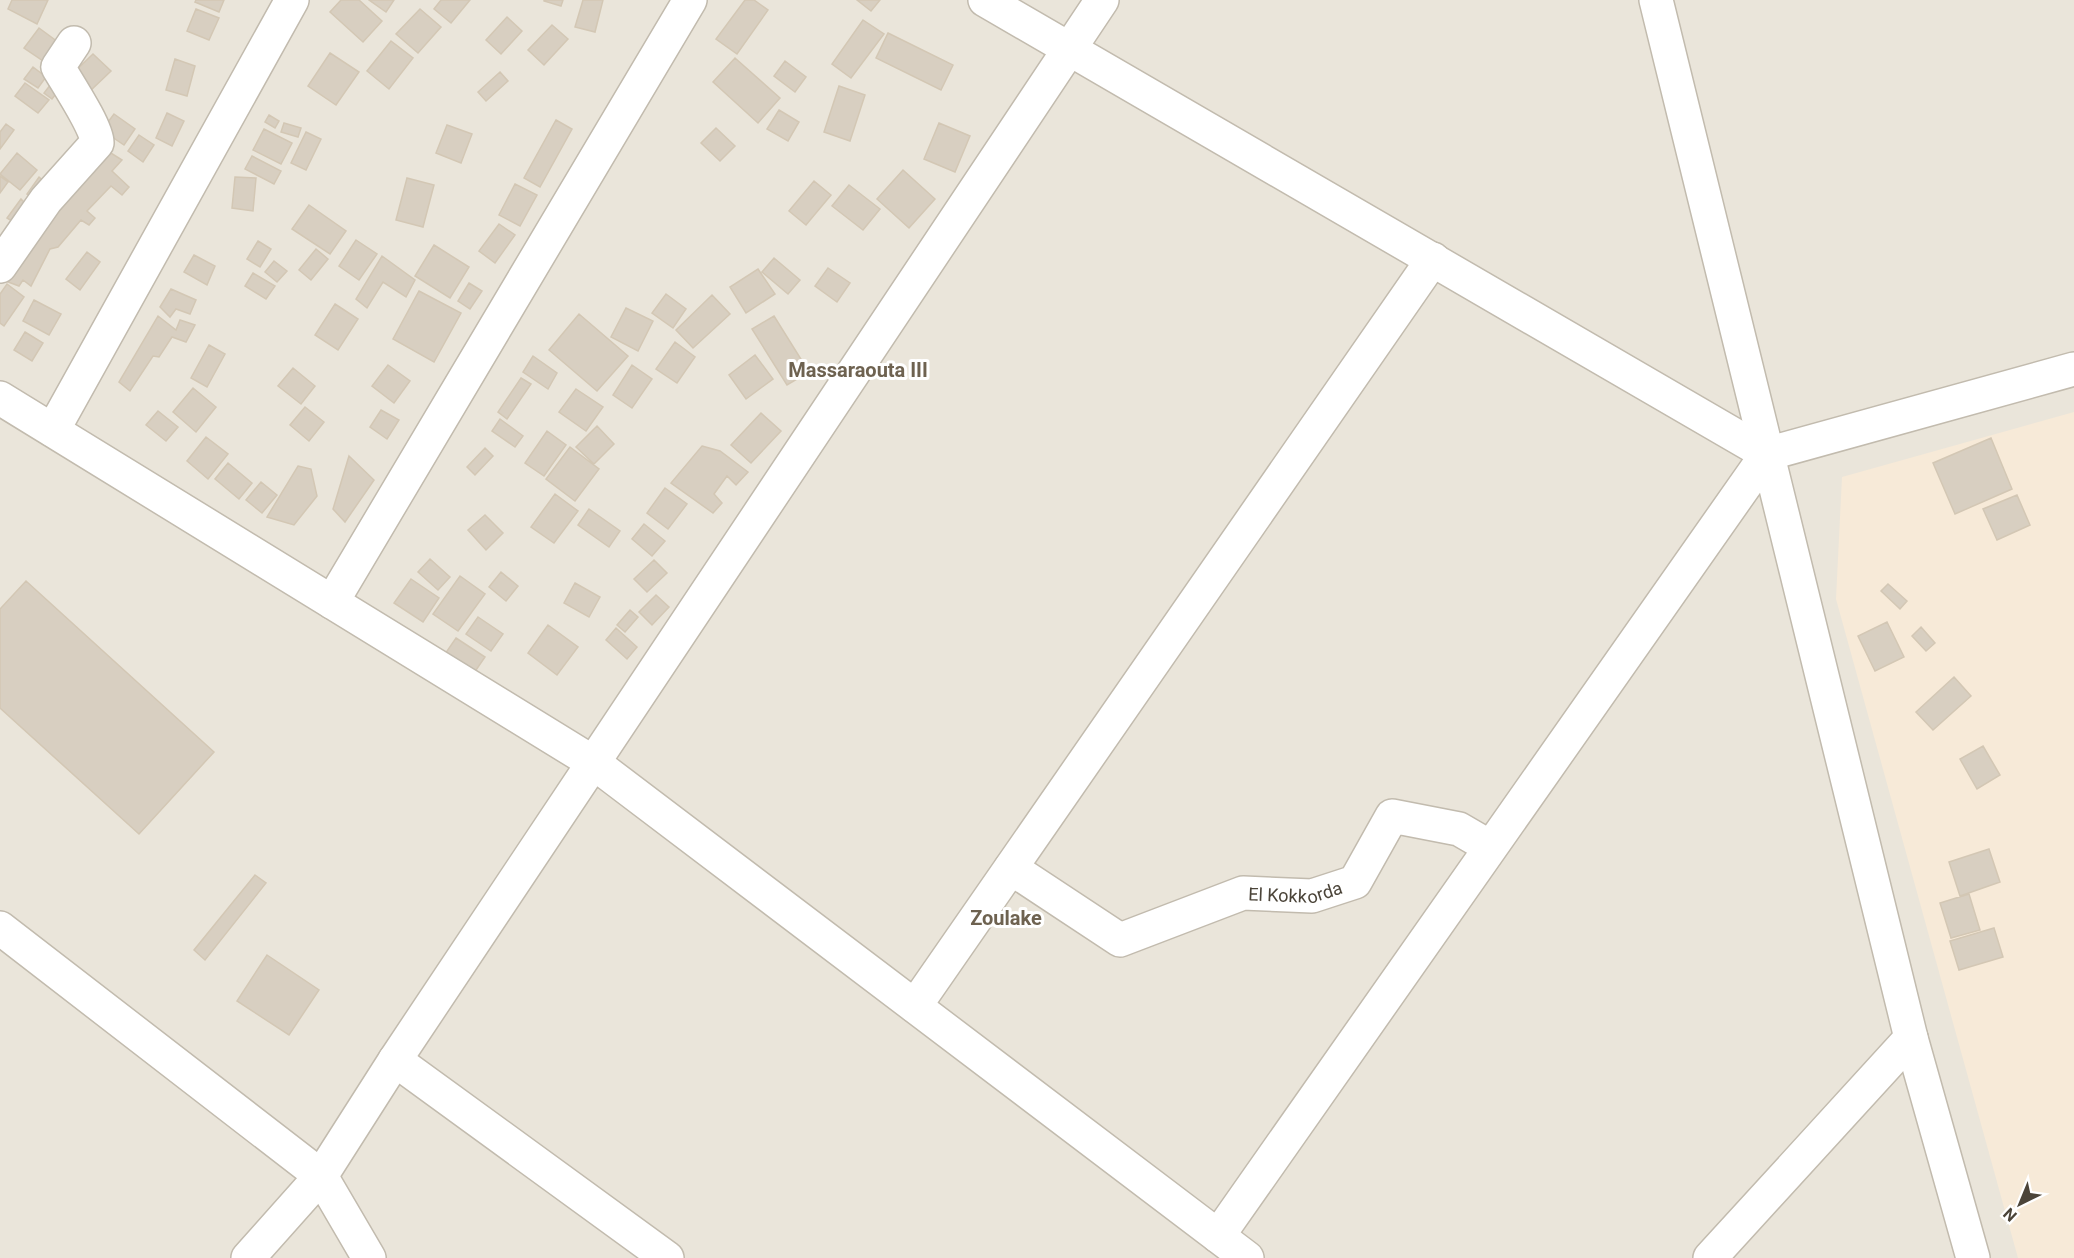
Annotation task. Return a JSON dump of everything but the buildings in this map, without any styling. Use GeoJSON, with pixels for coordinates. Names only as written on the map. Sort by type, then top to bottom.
{"type":"FeatureCollection","features":[{"type":"Feature","properties":{"kind":"street"},"geometry":{"type":"LineString","coordinates":[[52,430],[292,0]]}},
{"type":"Feature","properties":{"kind":"street"},"geometry":{"type":"LineString","coordinates":[[332,602],[690,0]]}},
{"type":"Feature","properties":{"kind":"street"},"geometry":{"type":"LineString","coordinates":[[985,0],[1767,454]]}},
{"type":"Feature","properties":{"kind":"street"},"geometry":{"type":"LineString","coordinates":[[248,1258],[321,1176],[1102,0]]}},
{"type":"Feature","properties":{"kind":"street"},"geometry":{"type":"LineString","coordinates":[[1656,0],[1911,1038],[1973,1258]]}},
{"type":"Feature","properties":{"kind":"street"},"geometry":{"type":"LineString","coordinates":[[0,266],[46,200],[97,143],[98,138],[92,124],[58,67],[74,43]]}},
{"type":"Feature","properties":{"kind":"street"},"geometry":{"type":"LineString","coordinates":[[915,1006],[1433,259]]}},
{"type":"Feature","properties":{"kind":"street"},"geometry":{"type":"LineString","coordinates":[[1218,1236],[1767,454],[2074,369]]}},
{"type":"Feature","properties":{"kind":"street"},"geometry":{"type":"LineString","coordinates":[[0,398],[594,763],[1247,1258]]}},
{"type":"Feature","properties":{"kind":"street","name":"El Kokkorda"},"geometry":{"type":"LineString","coordinates":[[1011,868],[1120,940],[1244,893],[1312,896],[1356,882],[1392,816],[1459,829],[1490,847]]}},
{"type":"Feature","properties":{"kind":"street"},"geometry":{"type":"LineString","coordinates":[[0,928],[321,1176],[369,1258]]}},
{"type":"Feature","properties":{"kind":"street"},"geometry":{"type":"LineString","coordinates":[[1710,1258],[1911,1038]]}},
{"type":"Feature","properties":{"kind":"street"},"geometry":{"type":"LineString","coordinates":[[396,1060],[667,1258]]}},
{"type":"Feature","properties":{"kind":"shaded area"},"geometry":{"type":"Polygon","coordinates":[[[0,0],[2074,0],[2074,1258],[0,1258],[0,0]]]}},
{"type":"Feature","properties":{"kind":"shaded area"},"geometry":{"type":"Polygon","coordinates":[[[2074,412],[2074,1258],[2018,1258],[1836,599],[1842,477],[2074,412]]]}},
{"type":"Feature","properties":{"kind":"district","name":"Massaraouta III"},"geometry":{"type":"Point","coordinates":[858,370]}},
{"type":"Feature","properties":{"kind":"district","name":"Zoulake"},"geometry":{"type":"Point","coordinates":[1006,918]}}]}
